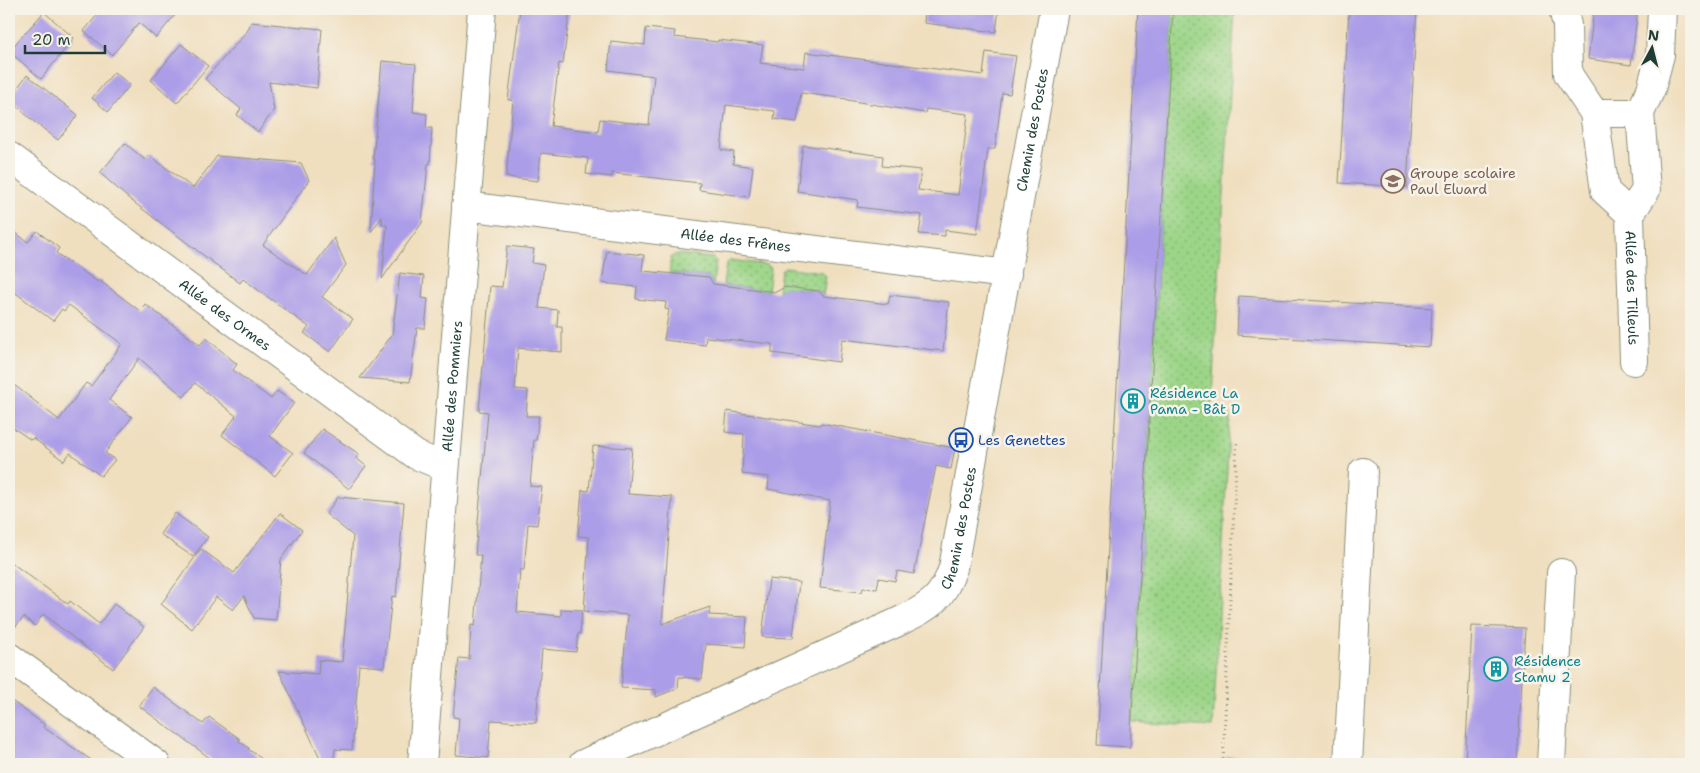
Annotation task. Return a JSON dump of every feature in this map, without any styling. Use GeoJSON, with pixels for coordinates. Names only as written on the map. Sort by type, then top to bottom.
{"type":"FeatureCollection","features":[{"type":"Feature","properties":{"kind":"street","name":"Allée des Pommiers"},"geometry":{"type":"LineString","coordinates":[[422,764],[482,9]]}},
{"type":"Feature","properties":{"kind":"street","name":"Chemin des Postes"},"geometry":{"type":"LineString","coordinates":[[583,764],[896,623],[936,600],[943,591],[953,568],[1054,9]]}},
{"type":"Feature","properties":{"kind":"street","name":"Allée des Tilleuls"},"geometry":{"type":"LineString","coordinates":[[1563,9],[1567,25],[1568,74],[1594,113],[1605,191],[1630,214]]}},
{"type":"Feature","properties":{"kind":"street","name":"Allée des Tilleuls"},"geometry":{"type":"LineString","coordinates":[[1634,361],[1630,214],[1646,190],[1640,113],[1651,89],[1660,54],[1662,9]]}},
{"type":"Feature","properties":{"kind":"street"},"geometry":{"type":"LineString","coordinates":[[1594,113],[1640,113]]}},
{"type":"Feature","properties":{"kind":"street","name":"Allée des Ormes"},"geometry":{"type":"LineString","coordinates":[[9,156],[416,455],[445,467]]}},
{"type":"Feature","properties":{"kind":"street","name":"Allée des Frênes"},"geometry":{"type":"LineString","coordinates":[[466,206],[1007,274]]}},
{"type":"Feature","properties":{"kind":"street"},"geometry":{"type":"LineString","coordinates":[[1348,764],[1363,472]]}},
{"type":"Feature","properties":{"kind":"street"},"geometry":{"type":"LineString","coordinates":[[1551,764],[1560,573]]}},
{"type":"Feature","properties":{"kind":"street"},"geometry":{"type":"LineString","coordinates":[[9,657],[156,764]]}},
{"type":"Feature","properties":{"kind":"path"},"geometry":{"type":"LineString","coordinates":[[1223,764],[1237,440]]}},
{"type":"Feature","properties":{"kind":"green space"},"geometry":{"type":"Polygon","coordinates":[[[1173,9],[1235,9],[1211,412],[1230,414],[1213,727],[1132,722],[1173,9]]]}},
{"type":"Feature","properties":{"kind":"green space"},"geometry":{"type":"Polygon","coordinates":[[[677,254],[713,258],[716,261],[713,285],[709,277],[674,273],[669,276],[671,257],[677,254]]]}},
{"type":"Feature","properties":{"kind":"green space"},"geometry":{"type":"Polygon","coordinates":[[[731,260],[767,265],[771,268],[768,291],[723,285],[726,264],[731,260]]]}},
{"type":"Feature","properties":{"kind":"green space"},"geometry":{"type":"Polygon","coordinates":[[[785,267],[822,272],[826,276],[823,296],[819,291],[785,287],[778,291],[781,270],[785,267]]]}},
{"type":"Feature","properties":{"kind":"green space"},"geometry":{"type":"Polygon","coordinates":[[[1227,757],[1317,763],[1317,764],[1227,764],[1227,757]]]}},
{"type":"Feature","properties":{"kind":"building"},"geometry":{"type":"Polygon","coordinates":[[[102,9],[180,9],[156,38],[139,23],[112,55],[84,31],[102,9]]]}},
{"type":"Feature","properties":{"kind":"building"},"geometry":{"type":"Polygon","coordinates":[[[520,9],[570,9],[563,64],[559,63],[551,126],[598,132],[600,119],[649,125],[654,76],[608,70],[611,41],[645,45],[646,28],[675,31],[674,37],[763,45],[760,63],[804,68],[806,52],[983,75],[986,52],[1016,56],[1010,94],[1002,93],[995,149],[988,149],[977,234],[945,230],[945,236],[919,234],[922,215],[857,207],[858,200],[797,191],[803,145],[883,156],[882,166],[921,170],[918,190],[958,195],[968,114],[926,109],[925,113],[801,93],[797,122],[774,119],[775,111],[726,105],[721,150],[734,152],[733,164],[753,167],[749,197],[699,190],[700,183],[612,173],[612,177],[586,174],[588,158],[541,153],[538,181],[506,177],[513,100],[508,100],[520,9]]]}},
{"type":"Feature","properties":{"kind":"building"},"geometry":{"type":"Polygon","coordinates":[[[925,9],[999,9],[996,32],[924,23],[925,9]]]}},
{"type":"Feature","properties":{"kind":"building","name":"Résidence La Pama - Bât D"},"geometry":{"type":"Polygon","coordinates":[[[1138,9],[1173,9],[1130,747],[1097,745],[1138,9]]]}},
{"type":"Feature","properties":{"kind":"building"},"geometry":{"type":"Polygon","coordinates":[[[1349,9],[1417,9],[1407,187],[1339,183],[1349,9]]]}},
{"type":"Feature","properties":{"kind":"building"},"geometry":{"type":"Polygon","coordinates":[[[1594,9],[1638,9],[1631,65],[1588,59],[1594,9]]]}},
{"type":"Feature","properties":{"kind":"building"},"geometry":{"type":"Polygon","coordinates":[[[44,12],[74,38],[41,79],[9,51],[44,12]]]}},
{"type":"Feature","properties":{"kind":"building"},"geometry":{"type":"Polygon","coordinates":[[[251,22],[322,29],[317,88],[269,82],[274,110],[258,132],[237,115],[241,109],[205,79],[248,30],[251,22]]]}},
{"type":"Feature","properties":{"kind":"building"},"geometry":{"type":"Polygon","coordinates":[[[181,44],[208,66],[177,103],[151,80],[181,44]]]}},
{"type":"Feature","properties":{"kind":"building"},"geometry":{"type":"Polygon","coordinates":[[[382,61],[416,64],[413,112],[427,114],[426,128],[432,128],[430,164],[428,164],[422,223],[382,279],[387,225],[382,224],[382,217],[371,232],[375,159],[373,159],[382,61]]]}},
{"type":"Feature","properties":{"kind":"building"},"geometry":{"type":"Polygon","coordinates":[[[114,72],[130,85],[108,112],[92,98],[114,72]]]}},
{"type":"Feature","properties":{"kind":"building"},"geometry":{"type":"Polygon","coordinates":[[[27,75],[78,115],[58,140],[9,99],[27,75]]]}},
{"type":"Feature","properties":{"kind":"building"},"geometry":{"type":"Polygon","coordinates":[[[125,143],[145,160],[149,155],[193,188],[217,156],[301,163],[309,180],[263,245],[307,275],[334,238],[346,265],[322,297],[353,319],[330,352],[304,333],[309,327],[243,279],[240,283],[128,198],[100,173],[125,143]]]}},
{"type":"Feature","properties":{"kind":"building"},"geometry":{"type":"Polygon","coordinates":[[[9,228],[28,242],[37,231],[59,248],[56,253],[98,282],[99,280],[140,311],[145,304],[200,345],[206,338],[237,364],[233,370],[271,399],[277,391],[294,403],[270,436],[293,453],[275,476],[222,435],[236,416],[195,383],[184,397],[139,358],[109,400],[132,417],[105,453],[115,460],[101,476],[70,453],[64,461],[33,438],[31,440],[9,425],[9,381],[59,420],[86,383],[91,386],[122,344],[69,305],[64,311],[62,309],[53,321],[9,288],[9,228]]]}},
{"type":"Feature","properties":{"kind":"building"},"geometry":{"type":"Polygon","coordinates":[[[507,246],[534,249],[532,263],[544,265],[539,308],[558,310],[557,327],[562,327],[562,352],[518,348],[515,389],[528,390],[526,416],[539,416],[536,440],[534,440],[530,486],[542,487],[537,525],[528,524],[524,570],[520,570],[517,612],[561,616],[561,609],[582,610],[576,652],[542,649],[536,723],[491,720],[488,758],[456,755],[459,718],[453,717],[459,658],[469,659],[471,625],[475,626],[481,555],[475,555],[488,412],[479,411],[490,286],[502,287],[507,246]]]}},
{"type":"Feature","properties":{"kind":"building"},"geometry":{"type":"Polygon","coordinates":[[[607,251],[644,255],[642,271],[709,277],[713,284],[776,292],[785,287],[819,291],[823,296],[888,304],[890,295],[949,302],[943,351],[842,339],[839,362],[772,353],[772,344],[706,337],[705,345],[664,340],[669,310],[665,309],[666,302],[636,299],[637,287],[602,283],[607,251]]]}},
{"type":"Feature","properties":{"kind":"building"},"geometry":{"type":"Polygon","coordinates":[[[400,273],[424,276],[422,298],[428,299],[425,328],[417,328],[410,382],[360,378],[392,335],[400,273]]]}},
{"type":"Feature","properties":{"kind":"building"},"geometry":{"type":"Polygon","coordinates":[[[1239,296],[1432,308],[1430,347],[1237,335],[1239,296]]]}},
{"type":"Feature","properties":{"kind":"building"},"geometry":{"type":"Polygon","coordinates":[[[727,411],[820,425],[821,423],[955,448],[951,469],[936,466],[914,574],[897,571],[895,581],[879,578],[877,589],[863,588],[862,592],[820,588],[830,501],[768,489],[769,477],[742,474],[744,434],[725,432],[727,411]]]}},
{"type":"Feature","properties":{"kind":"building"},"geometry":{"type":"Polygon","coordinates":[[[322,429],[359,454],[356,458],[366,466],[349,489],[304,453],[322,429]]]}},
{"type":"Feature","properties":{"kind":"building"},"geometry":{"type":"Polygon","coordinates":[[[593,446],[632,448],[628,494],[672,497],[662,624],[710,607],[709,615],[747,617],[745,647],[706,644],[702,679],[679,677],[678,688],[656,697],[656,690],[621,688],[628,615],[584,611],[589,537],[578,536],[582,490],[589,491],[593,446]]]}},
{"type":"Feature","properties":{"kind":"building"},"geometry":{"type":"Polygon","coordinates":[[[338,497],[404,503],[396,597],[392,596],[384,667],[359,665],[352,750],[335,749],[333,764],[323,764],[279,671],[318,674],[319,660],[342,662],[353,536],[326,514],[338,497]]]}},
{"type":"Feature","properties":{"kind":"building"},"geometry":{"type":"Polygon","coordinates":[[[175,513],[208,537],[193,557],[160,534],[175,513]]]}},
{"type":"Feature","properties":{"kind":"building"},"geometry":{"type":"Polygon","coordinates":[[[280,513],[302,530],[281,559],[276,620],[254,618],[244,596],[233,610],[216,597],[192,629],[161,604],[201,549],[234,573],[280,513]]]}},
{"type":"Feature","properties":{"kind":"building"},"geometry":{"type":"Polygon","coordinates":[[[9,561],[68,604],[70,601],[99,624],[114,604],[144,627],[113,669],[43,614],[35,626],[24,617],[9,634],[9,561]]]}},
{"type":"Feature","properties":{"kind":"building"},"geometry":{"type":"Polygon","coordinates":[[[769,579],[799,582],[793,638],[762,637],[769,579]]]}},
{"type":"Feature","properties":{"kind":"building","name":"Résidence Stamu 2"},"geometry":{"type":"Polygon","coordinates":[[[1472,626],[1525,628],[1517,764],[1465,764],[1472,626]]]}},
{"type":"Feature","properties":{"kind":"building"},"geometry":{"type":"Polygon","coordinates":[[[153,687],[203,724],[209,717],[240,739],[239,741],[248,749],[269,764],[218,764],[139,706],[153,687]]]}},
{"type":"Feature","properties":{"kind":"building"},"geometry":{"type":"Polygon","coordinates":[[[9,699],[45,725],[43,727],[97,764],[9,764],[9,699]]]}},
{"type":"Feature","properties":{"kind":"place","name":"Groupe scolaire Paul Eluard"},"geometry":{"type":"Point","coordinates":[1393,181]}},
{"type":"Feature","properties":{"kind":"place","name":"Résidence La Pama - Bât D"},"geometry":{"type":"Point","coordinates":[1133,401]}},
{"type":"Feature","properties":{"kind":"place","name":"Les Genettes"},"geometry":{"type":"Point","coordinates":[961,440]}},
{"type":"Feature","properties":{"kind":"place","name":"Résidence Stamu 2"},"geometry":{"type":"Point","coordinates":[1496,669]}}]}
